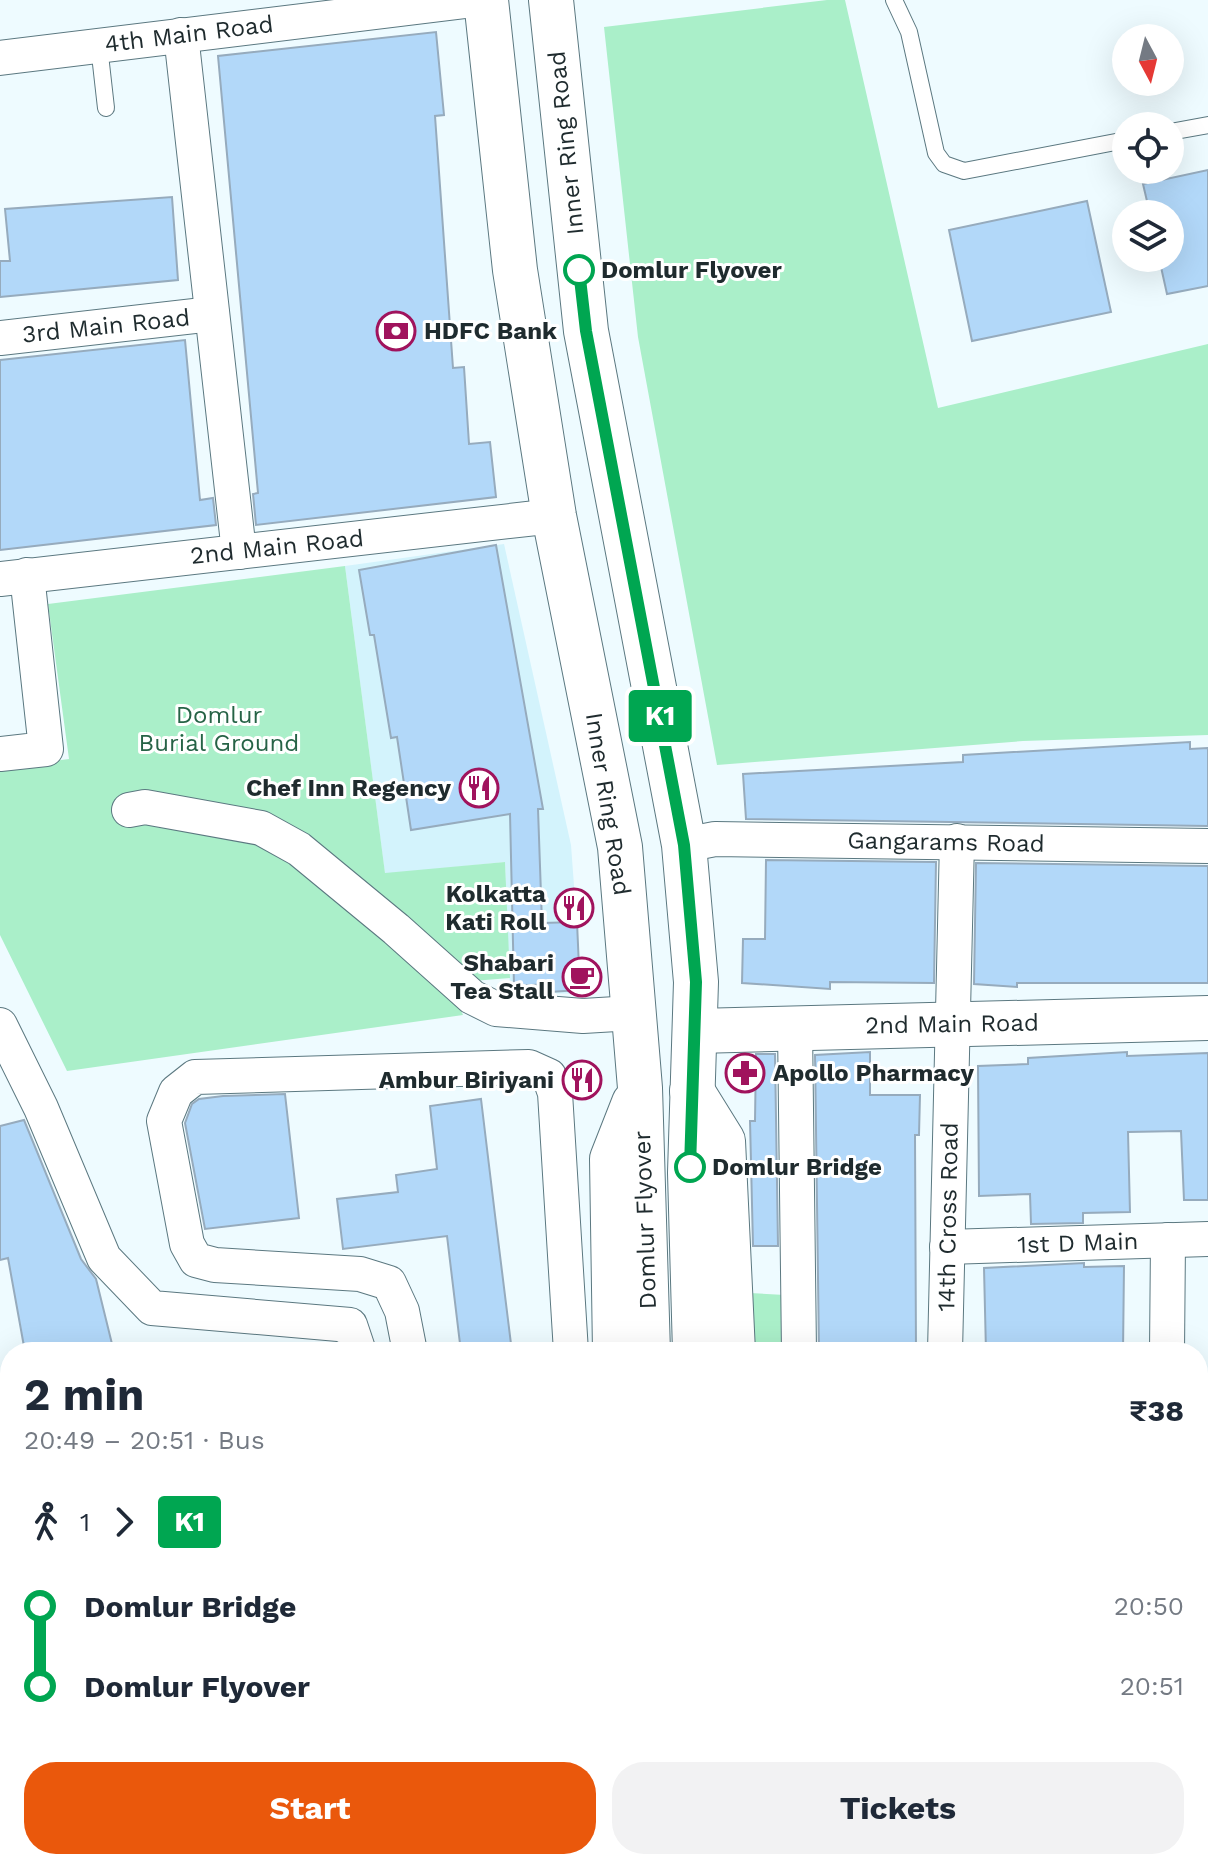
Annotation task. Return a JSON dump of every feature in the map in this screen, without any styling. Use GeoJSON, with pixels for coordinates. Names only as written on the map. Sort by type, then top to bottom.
{"type":"FeatureCollection","features":[{"type":"Feature","properties":{"kind":"main road","name":"Inner Ring Road"},"geometry":{"type":"LineString","coordinates":[[486,0],[515,270],[554,516],[620,847],[640,1088]]}},
{"type":"Feature","properties":{"kind":"main road","name":"Inner Ring Road"},"geometry":{"type":"LineString","coordinates":[[551,0],[586,331],[684,845],[697,1031],[692,1091]]}},
{"type":"Feature","properties":{"kind":"main road","name":"2nd Main Road"},"geometry":{"type":"LineString","coordinates":[[697,1031],[1208,1018]]}},
{"type":"Feature","properties":{"kind":"main road"},"geometry":{"type":"LineString","coordinates":[[615,1342],[612,1159],[640,1088]]}},
{"type":"Feature","properties":{"kind":"main road","name":"Domlur Flyover"},"geometry":{"type":"LineString","coordinates":[[640,1088],[648,1342]]}},
{"type":"Feature","properties":{"kind":"main road"},"geometry":{"type":"LineString","coordinates":[[692,1091],[723,1141],[733,1342]]}},
{"type":"Feature","properties":{"kind":"main road","name":"Domlur Flyover"},"geometry":{"type":"LineString","coordinates":[[692,1091],[690,1173],[695,1342]]}},
{"type":"Feature","properties":{"kind":"street","name":"4th Main Road"},"geometry":{"type":"LineString","coordinates":[[0,58],[474,0]]}},
{"type":"Feature","properties":{"kind":"street"},"geometry":{"type":"LineString","coordinates":[[181,35],[239,552]]}},
{"type":"Feature","properties":{"kind":"street","name":"3rd Main Road"},"geometry":{"type":"LineString","coordinates":[[0,338],[212,314]]}},
{"type":"Feature","properties":{"kind":"street","name":"2nd Main Road"},"geometry":{"type":"LineString","coordinates":[[14,577],[554,516]]}},
{"type":"Feature","properties":{"kind":"street"},"geometry":{"type":"LineString","coordinates":[[0,754],[46,749],[14,577]]}},
{"type":"Feature","properties":{"kind":"street"},"geometry":{"type":"LineString","coordinates":[[129,810],[145,807],[261,828],[299,849],[472,997],[496,1009],[583,1016],[633,1013]]}},
{"type":"Feature","properties":{"kind":"street","name":"Gangarams Road"},"geometry":{"type":"LineString","coordinates":[[684,845],[715,839],[1208,846]]}},
{"type":"Feature","properties":{"kind":"street","name":"14th Cross Road"},"geometry":{"type":"LineString","coordinates":[[945,1342],[957,841]]}},
{"type":"Feature","properties":{"kind":"street"},"geometry":{"type":"LineString","coordinates":[[0,1025],[41,1108],[104,1258],[152,1308],[350,1325],[356,1342]]}},
{"type":"Feature","properties":{"kind":"street"},"geometry":{"type":"LineString","coordinates":[[795,1028],[799,1342]]}},
{"type":"Feature","properties":{"kind":"street"},"geometry":{"type":"LineString","coordinates":[[408,1342],[402,1311],[389,1283],[360,1274],[215,1265],[196,1260],[187,1244],[164,1121],[176,1092],[195,1077],[529,1067],[549,1076],[555,1093],[570,1342]]}},
{"type":"Feature","properties":{"kind":"street","name":"1st D Main"},"geometry":{"type":"LineString","coordinates":[[947,1247],[1208,1239]]}},
{"type":"Feature","properties":{"kind":"street"},"geometry":{"type":"LineString","coordinates":[[1167,1342],[1168,1240]]}},
{"type":"Feature","properties":{"kind":"lane"},"geometry":{"type":"LineString","coordinates":[[894,0],[909,32],[936,153],[944,164],[964,171],[1112,143]]}},
{"type":"Feature","properties":{"kind":"lane"},"geometry":{"type":"LineString","coordinates":[[99,46],[106,108]]}},
{"type":"Feature","properties":{"kind":"lane"},"geometry":{"type":"LineString","coordinates":[[1184,129],[1208,125]]}},
{"type":"Feature","properties":{"kind":"shaded area"},"geometry":{"type":"Polygon","coordinates":[[[504,544],[571,845],[582,994],[510,992],[505,862],[385,874],[345,566],[504,544]]]}},
{"type":"Feature","properties":{"kind":"green space"},"geometry":{"type":"Polygon","coordinates":[[[845,0],[938,408],[1208,344],[1208,735],[1023,741],[717,765],[638,337],[604,27],[845,0]]]}},
{"type":"Feature","properties":{"kind":"green space","name":"Domlur Burial Ground"},"geometry":{"type":"Polygon","coordinates":[[[345,566],[385,873],[505,862],[510,978],[448,983],[463,1015],[67,1071],[0,935],[0,768],[69,759],[48,604],[345,566]]]}},
{"type":"Feature","properties":{"kind":"green space"},"geometry":{"type":"Polygon","coordinates":[[[750,1293],[785,1295],[787,1342],[752,1342],[750,1293]]]}},
{"type":"Feature","properties":{"kind":"building"},"geometry":{"type":"Polygon","coordinates":[[[436,32],[444,115],[435,116],[453,368],[464,367],[469,444],[490,442],[496,497],[256,525],[253,494],[258,493],[218,56],[436,32]]]}},
{"type":"Feature","properties":{"kind":"building"},"geometry":{"type":"Polygon","coordinates":[[[1208,170],[1208,286],[1167,294],[1162,272],[1184,272],[1184,200],[1147,200],[1143,184],[1184,184],[1184,175],[1208,170]]]}},
{"type":"Feature","properties":{"kind":"building"},"geometry":{"type":"Polygon","coordinates":[[[172,197],[178,280],[0,297],[0,261],[10,261],[5,209],[172,197]]]}},
{"type":"Feature","properties":{"kind":"building"},"geometry":{"type":"Polygon","coordinates":[[[1087,201],[1111,312],[972,341],[949,230],[1087,201]]]}},
{"type":"Feature","properties":{"kind":"building"},"geometry":{"type":"Polygon","coordinates":[[[185,340],[200,500],[213,498],[216,525],[0,550],[0,360],[185,340]]]}},
{"type":"Feature","properties":{"kind":"building"},"geometry":{"type":"Polygon","coordinates":[[[496,545],[543,809],[538,809],[542,923],[577,922],[580,990],[549,992],[548,984],[514,986],[510,814],[411,830],[397,737],[391,738],[374,635],[370,635],[359,570],[496,545]]]}},
{"type":"Feature","properties":{"kind":"building"},"geometry":{"type":"Polygon","coordinates":[[[1190,742],[1190,749],[1208,748],[1208,826],[746,819],[743,774],[963,762],[963,755],[1190,742]]]}},
{"type":"Feature","properties":{"kind":"building"},"geometry":{"type":"Polygon","coordinates":[[[766,860],[936,862],[934,983],[830,982],[830,989],[742,983],[743,939],[765,939],[766,860]]]}},
{"type":"Feature","properties":{"kind":"building"},"geometry":{"type":"Polygon","coordinates":[[[976,863],[1208,866],[1208,983],[1017,983],[1017,987],[974,984],[976,863]]]}},
{"type":"Feature","properties":{"kind":"building"},"geometry":{"type":"Polygon","coordinates":[[[870,1052],[870,1095],[920,1095],[919,1135],[915,1135],[916,1342],[819,1342],[815,1055],[870,1052]]]}},
{"type":"Feature","properties":{"kind":"building"},"geometry":{"type":"Polygon","coordinates":[[[1127,1052],[1127,1056],[1208,1053],[1208,1200],[1184,1200],[1181,1131],[1128,1132],[1130,1212],[1083,1213],[1083,1223],[1031,1224],[1030,1194],[979,1196],[978,1066],[1028,1064],[1028,1058],[1127,1052]]]}},
{"type":"Feature","properties":{"kind":"building"},"geometry":{"type":"Polygon","coordinates":[[[756,1054],[775,1054],[778,1246],[753,1246],[750,1121],[755,1121],[756,1054]]]}},
{"type":"Feature","properties":{"kind":"building"},"geometry":{"type":"Polygon","coordinates":[[[285,1094],[299,1218],[205,1229],[185,1123],[192,1104],[199,1099],[223,1096],[285,1094]]]}},
{"type":"Feature","properties":{"kind":"building"},"geometry":{"type":"Polygon","coordinates":[[[481,1099],[511,1342],[460,1342],[447,1236],[343,1249],[337,1199],[398,1192],[396,1175],[437,1169],[430,1106],[481,1099]]]}},
{"type":"Feature","properties":{"kind":"building"},"geometry":{"type":"Polygon","coordinates":[[[24,1120],[81,1259],[96,1279],[112,1342],[23,1342],[8,1258],[0,1260],[0,1126],[24,1120]]]}},
{"type":"Feature","properties":{"kind":"building"},"geometry":{"type":"Polygon","coordinates":[[[1084,1263],[1084,1267],[1124,1266],[1123,1342],[986,1342],[984,1268],[1084,1263]]]}},
{"type":"Feature","properties":{"kind":"bus line","name":"K1"},"geometry":{"type":"LineString","coordinates":[[579,270],[586,331],[684,845],[696,982],[697,1031],[690,1167]]}},
{"type":"Feature","properties":{"kind":"place","name":"Domlur Flyover"},"geometry":{"type":"Point","coordinates":[579,270]}},
{"type":"Feature","properties":{"kind":"place","name":"HDFC Bank"},"geometry":{"type":"Point","coordinates":[396,331]}},
{"type":"Feature","properties":{"kind":"place","name":"Chef Inn Regency"},"geometry":{"type":"Point","coordinates":[479,788]}},
{"type":"Feature","properties":{"kind":"place","name":"Kolkatta Kati Roll"},"geometry":{"type":"Point","coordinates":[574,908]}},
{"type":"Feature","properties":{"kind":"place","name":"Shabari Tea Stall"},"geometry":{"type":"Point","coordinates":[582,977]}},
{"type":"Feature","properties":{"kind":"place","name":"Apollo Pharmacy"},"geometry":{"type":"Point","coordinates":[745,1073]}},
{"type":"Feature","properties":{"kind":"place","name":"Ambur Biriyani"},"geometry":{"type":"Point","coordinates":[582,1080]}},
{"type":"Feature","properties":{"kind":"place","name":"Domlur Bridge"},"geometry":{"type":"Point","coordinates":[690,1167]}}]}
